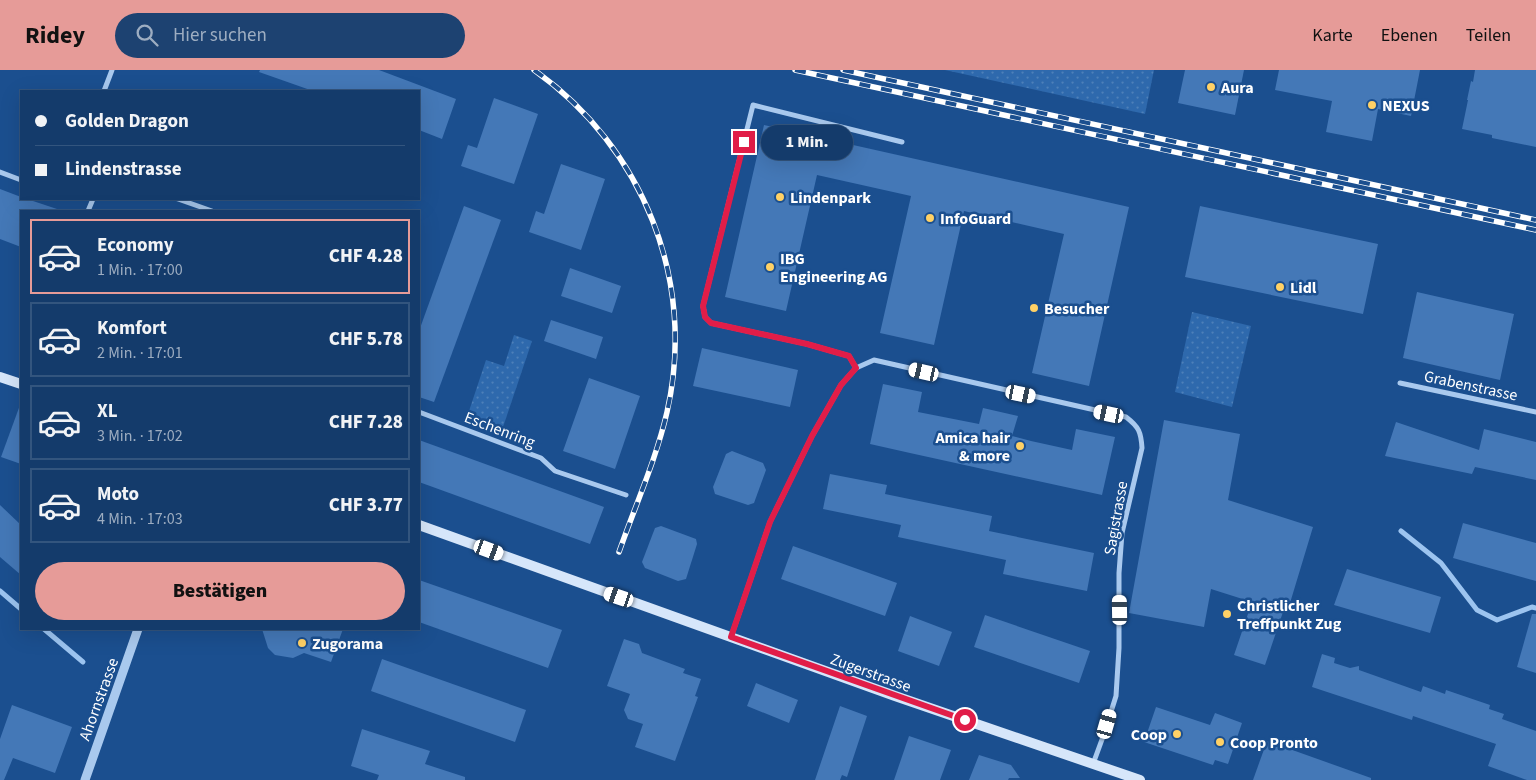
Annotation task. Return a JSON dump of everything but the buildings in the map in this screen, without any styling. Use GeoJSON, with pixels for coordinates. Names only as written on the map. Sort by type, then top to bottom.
{"type":"FeatureCollection","features":[{"type":"Feature","properties":{"kind":"main road"},"geometry":{"type":"LineString","coordinates":[[0,377],[20,384]]}},
{"type":"Feature","properties":{"kind":"main road","name":"Zugerstrasse"},"geometry":{"type":"LineString","coordinates":[[420,525],[895,696],[1140,780]]}},
{"type":"Feature","properties":{"kind":"street"},"geometry":{"type":"LineString","coordinates":[[104,90],[112,70]]}},
{"type":"Feature","properties":{"kind":"street"},"geometry":{"type":"LineString","coordinates":[[731,637],[770,522],[812,436],[841,385],[856,368],[849,356],[807,344],[711,323],[705,317],[703,306],[753,106],[902,142]]}},
{"type":"Feature","properties":{"kind":"street"},"geometry":{"type":"LineString","coordinates":[[0,172],[20,180]]}},
{"type":"Feature","properties":{"kind":"street"},"geometry":{"type":"LineString","coordinates":[[181,200],[209,210]]}},
{"type":"Feature","properties":{"kind":"street","name":"Sagistrasse"},"geometry":{"type":"LineString","coordinates":[[856,368],[874,360],[1126,417],[1136,425],[1141,436],[1142,448],[1122,533],[1119,573],[1120,648],[1116,696],[1093,764]]}},
{"type":"Feature","properties":{"kind":"street","name":"Grabenstrasse"},"geometry":{"type":"LineString","coordinates":[[1400,383],[1536,412]]}},
{"type":"Feature","properties":{"kind":"street","name":"Eschenring"},"geometry":{"type":"LineString","coordinates":[[420,412],[541,458],[555,471],[626,495]]}},
{"type":"Feature","properties":{"kind":"street","name":"Ahornstrasse"},"geometry":{"type":"LineString","coordinates":[[85,780],[138,630]]}},
{"type":"Feature","properties":{"kind":"shaded area"},"geometry":{"type":"Polygon","coordinates":[[[945,70],[1154,70],[1145,114],[945,70]]]}},
{"type":"Feature","properties":{"kind":"shaded area"},"geometry":{"type":"Polygon","coordinates":[[[1192,312],[1251,326],[1232,407],[1175,392],[1192,312]]]}},
{"type":"Feature","properties":{"kind":"shaded area"},"geometry":{"type":"Polygon","coordinates":[[[514,335],[532,341],[503,427],[468,414],[486,360],[504,366],[514,335]]]}},
{"type":"Feature","properties":{"kind":"waterway"},"geometry":{"type":"LineString","coordinates":[[1401,531],[1441,563],[1477,610],[1497,620],[1532,607],[1536,608]]}},
{"type":"Feature","properties":{"kind":"waterway"},"geometry":{"type":"LineString","coordinates":[[0,591],[20,608]]}},
{"type":"Feature","properties":{"kind":"waterway"},"geometry":{"type":"LineString","coordinates":[[45,630],[83,662]]}},
{"type":"Feature","properties":{"kind":"railway"},"geometry":{"type":"LineString","coordinates":[[534,70],[572,101],[605,138],[632,178],[653,221],[667,267],[674,314],[674,363],[667,412],[651,465],[619,552]]}},
{"type":"Feature","properties":{"kind":"railway"},"geometry":{"type":"LineString","coordinates":[[795,70],[1536,230]]}},
{"type":"Feature","properties":{"kind":"railway"},"geometry":{"type":"LineString","coordinates":[[843,70],[1536,220]]}},
{"type":"Feature","properties":{"kind":"place","name":"Aura"},"geometry":{"type":"Point","coordinates":[1211,87]}},
{"type":"Feature","properties":{"kind":"place","name":"NEXUS"},"geometry":{"type":"Point","coordinates":[1372,105]}},
{"type":"Feature","properties":{"kind":"place","name":"Lindenpark"},"geometry":{"type":"Point","coordinates":[780,197]}},
{"type":"Feature","properties":{"kind":"place","name":"InfoGuard"},"geometry":{"type":"Point","coordinates":[930,218]}},
{"type":"Feature","properties":{"kind":"place","name":"IBG Engineering AG"},"geometry":{"type":"Point","coordinates":[770,267]}},
{"type":"Feature","properties":{"kind":"place","name":"Lidl"},"geometry":{"type":"Point","coordinates":[1280,287]}},
{"type":"Feature","properties":{"kind":"place","name":"Besucher"},"geometry":{"type":"Point","coordinates":[1034,308]}},
{"type":"Feature","properties":{"kind":"place","name":"Amica hair & more"},"geometry":{"type":"Point","coordinates":[1020,446]}},
{"type":"Feature","properties":{"kind":"place","name":"Christlicher Treffpunkt Zug"},"geometry":{"type":"Point","coordinates":[1227,614]}},
{"type":"Feature","properties":{"kind":"place","name":"Zugorama"},"geometry":{"type":"Point","coordinates":[302,643]}},
{"type":"Feature","properties":{"kind":"place","name":"Coop"},"geometry":{"type":"Point","coordinates":[1177,734]}},
{"type":"Feature","properties":{"kind":"place","name":"Coop Pronto"},"geometry":{"type":"Point","coordinates":[1220,742]}},
{"type":"Feature","properties":{"kind":"route"},"geometry":{"type":"LineString","coordinates":[[744,142],[703,306],[705,317],[711,323],[807,344],[849,356],[856,368],[841,385],[812,436],[770,522],[731,637],[965,720]]}}]}
